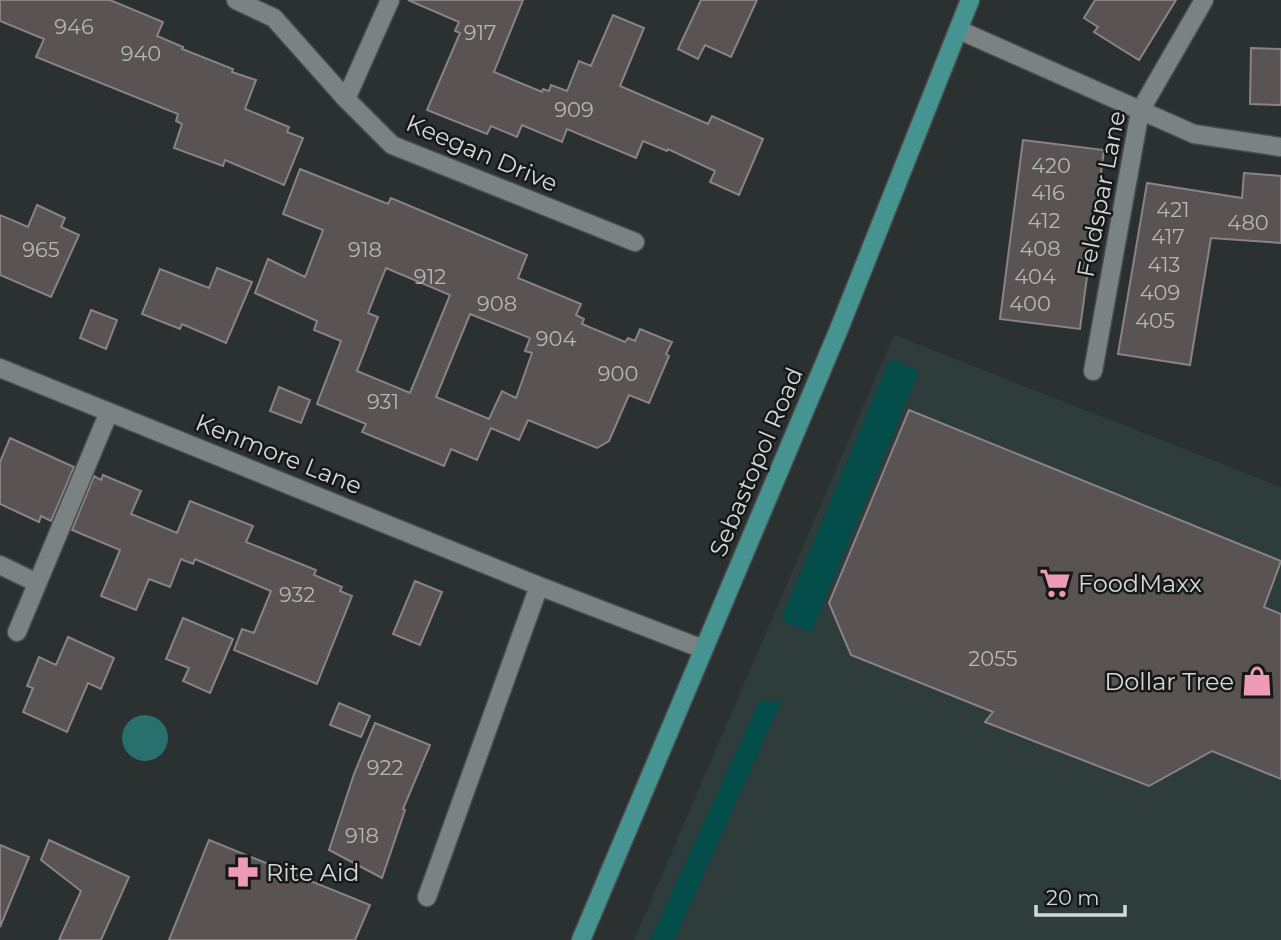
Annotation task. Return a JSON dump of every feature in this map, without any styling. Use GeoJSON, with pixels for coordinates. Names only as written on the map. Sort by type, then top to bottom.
{"type":"FeatureCollection","features":[{"type":"Feature","properties":{"kind":"main road","name":"Sebastopol Road"},"geometry":{"type":"LineString","coordinates":[[581,940],[839,329],[970,0]]}},
{"type":"Feature","properties":{"kind":"street","name":"Keegan Drive"},"geometry":{"type":"LineString","coordinates":[[236,0],[274,18],[346,99],[392,145],[635,242]]}},
{"type":"Feature","properties":{"kind":"street"},"geometry":{"type":"LineString","coordinates":[[346,99],[390,0]]}},
{"type":"Feature","properties":{"kind":"street","name":"Feldspar Lane"},"geometry":{"type":"LineString","coordinates":[[1093,371],[1140,111],[1205,0]]}},
{"type":"Feature","properties":{"kind":"street"},"geometry":{"type":"LineString","coordinates":[[959,30],[1194,134],[1281,147]]}},
{"type":"Feature","properties":{"kind":"street","name":"Kenmore Lane"},"geometry":{"type":"LineString","coordinates":[[0,368],[539,586],[703,649]]}},
{"type":"Feature","properties":{"kind":"street"},"geometry":{"type":"LineString","coordinates":[[17,632],[109,412]]}},
{"type":"Feature","properties":{"kind":"street"},"geometry":{"type":"LineString","coordinates":[[0,565],[37,583]]}},
{"type":"Feature","properties":{"kind":"street"},"geometry":{"type":"LineString","coordinates":[[427,897],[539,586]]}},
{"type":"Feature","properties":{"kind":"shaded area"},"geometry":{"type":"Polygon","coordinates":[[[894,335],[1281,487],[1281,940],[634,940],[894,335]]]}},
{"type":"Feature","properties":{"kind":"shaded area"},"geometry":{"type":"Polygon","coordinates":[[[890,359],[919,371],[811,633],[781,620],[890,359]]]}},
{"type":"Feature","properties":{"kind":"shaded area"},"geometry":{"type":"Polygon","coordinates":[[[760,700],[781,702],[674,940],[650,940],[760,700]]]}},
{"type":"Feature","properties":{"kind":"shaded area"},"geometry":{"type":"Polygon","coordinates":[[[145,715],[161,722],[168,738],[161,754],[145,761],[129,754],[122,738],[129,722],[145,715]]]}},
{"type":"Feature","properties":{"kind":"building"},"geometry":{"type":"Polygon","coordinates":[[[0,0],[110,0],[163,22],[157,36],[233,69],[232,72],[256,80],[245,109],[289,127],[287,132],[303,138],[284,185],[225,160],[223,166],[174,148],[182,124],[176,121],[178,114],[36,57],[44,39],[0,21],[0,0]]]}},
{"type":"Feature","properties":{"kind":"building"},"geometry":{"type":"Polygon","coordinates":[[[408,0],[523,0],[494,72],[542,92],[543,89],[549,91],[551,85],[567,91],[579,61],[591,66],[613,15],[644,28],[620,86],[708,124],[712,116],[763,139],[739,195],[710,182],[715,171],[668,149],[667,151],[643,141],[636,158],[567,129],[562,142],[522,125],[517,137],[491,126],[487,134],[427,110],[460,33],[455,31],[459,22],[408,0]]]}},
{"type":"Feature","properties":{"kind":"building"},"geometry":{"type":"Polygon","coordinates":[[[701,0],[757,0],[731,57],[705,45],[698,59],[678,49],[701,0]]]}},
{"type":"Feature","properties":{"kind":"building"},"geometry":{"type":"Polygon","coordinates":[[[1095,0],[1176,0],[1139,60],[1094,32],[1098,27],[1084,18],[1095,0]]]}},
{"type":"Feature","properties":{"kind":"building"},"geometry":{"type":"Polygon","coordinates":[[[1251,48],[1281,49],[1281,105],[1250,104],[1251,48]]]}},
{"type":"Feature","properties":{"kind":"building"},"geometry":{"type":"Polygon","coordinates":[[[1023,140],[1104,150],[1080,329],[1000,319],[1023,140]]]}},
{"type":"Feature","properties":{"kind":"building"},"geometry":{"type":"Polygon","coordinates":[[[300,169],[388,204],[391,198],[527,255],[518,278],[581,304],[576,315],[584,319],[582,324],[625,342],[628,338],[635,341],[640,329],[672,342],[666,354],[669,356],[649,403],[629,395],[609,441],[597,448],[528,420],[519,440],[491,428],[477,460],[451,449],[444,466],[362,432],[366,424],[317,404],[341,341],[314,330],[317,321],[255,293],[268,259],[305,277],[323,230],[283,214],[300,169]],[[386,268],[368,313],[378,317],[357,371],[410,393],[450,295],[386,268]],[[470,314],[436,397],[489,419],[502,391],[516,398],[532,353],[525,351],[530,338],[470,314]]]}},
{"type":"Feature","properties":{"kind":"building"},"geometry":{"type":"Polygon","coordinates":[[[1244,173],[1281,176],[1281,243],[1211,238],[1190,365],[1118,354],[1147,183],[1242,198],[1244,173]]]}},
{"type":"Feature","properties":{"kind":"building"},"geometry":{"type":"Polygon","coordinates":[[[37,205],[65,218],[61,227],[79,235],[51,297],[0,275],[0,215],[28,227],[37,205]]]}},
{"type":"Feature","properties":{"kind":"building"},"geometry":{"type":"Polygon","coordinates":[[[217,268],[252,282],[226,343],[182,324],[180,329],[142,314],[160,269],[209,288],[217,268]]]}},
{"type":"Feature","properties":{"kind":"building"},"geometry":{"type":"Polygon","coordinates":[[[91,310],[117,320],[106,349],[80,338],[91,310]]]}},
{"type":"Feature","properties":{"kind":"building"},"geometry":{"type":"Polygon","coordinates":[[[279,387],[310,400],[301,423],[270,411],[279,387]]]}},
{"type":"Feature","properties":{"kind":"building","name":"FoodMaxx"},"geometry":{"type":"Polygon","coordinates":[[[909,410],[1281,561],[1264,607],[1281,614],[1281,779],[1212,751],[1149,786],[985,722],[993,712],[851,655],[829,603],[909,410]]]}},
{"type":"Feature","properties":{"kind":"building"},"geometry":{"type":"Polygon","coordinates":[[[10,438],[74,467],[51,521],[41,516],[39,522],[0,504],[0,462],[10,438]]]}},
{"type":"Feature","properties":{"kind":"building"},"geometry":{"type":"Polygon","coordinates":[[[103,475],[141,491],[131,514],[177,533],[190,501],[253,526],[246,542],[316,570],[314,575],[342,587],[340,591],[352,596],[317,684],[234,650],[242,629],[254,633],[271,591],[195,559],[193,564],[181,559],[170,587],[149,579],[136,610],[101,596],[120,550],[72,530],[94,476],[101,480],[103,475]]]}},
{"type":"Feature","properties":{"kind":"building"},"geometry":{"type":"Polygon","coordinates":[[[415,581],[442,592],[420,645],[393,634],[415,581]]]}},
{"type":"Feature","properties":{"kind":"building"},"geometry":{"type":"Polygon","coordinates":[[[183,618],[233,639],[210,693],[183,681],[189,668],[166,659],[183,618]]]}},
{"type":"Feature","properties":{"kind":"building"},"geometry":{"type":"Polygon","coordinates":[[[68,637],[114,658],[101,689],[88,683],[67,732],[23,712],[33,688],[27,686],[39,657],[56,665],[68,637]]]}},
{"type":"Feature","properties":{"kind":"building"},"geometry":{"type":"Polygon","coordinates":[[[339,703],[370,716],[361,737],[330,725],[339,703]]]}},
{"type":"Feature","properties":{"kind":"building"},"geometry":{"type":"Polygon","coordinates":[[[375,723],[430,745],[403,809],[405,810],[382,878],[329,850],[354,774],[375,723]]]}},
{"type":"Feature","properties":{"kind":"building"},"geometry":{"type":"Polygon","coordinates":[[[49,840],[129,877],[101,940],[59,940],[81,891],[41,860],[49,840]]]}},
{"type":"Feature","properties":{"kind":"building","name":"Rite Aid"},"geometry":{"type":"Polygon","coordinates":[[[209,840],[370,905],[355,940],[169,940],[209,840]]]}},
{"type":"Feature","properties":{"kind":"building"},"geometry":{"type":"Polygon","coordinates":[[[0,845],[29,857],[0,927],[0,845]]]}},
{"type":"Feature","properties":{"kind":"place","name":"FoodMaxx"},"geometry":{"type":"Point","coordinates":[1055,583]}},
{"type":"Feature","properties":{"kind":"place","name":"Dollar Tree"},"geometry":{"type":"Point","coordinates":[1257,681]}},
{"type":"Feature","properties":{"kind":"place","name":"Rite Aid"},"geometry":{"type":"Point","coordinates":[243,872]}}]}
